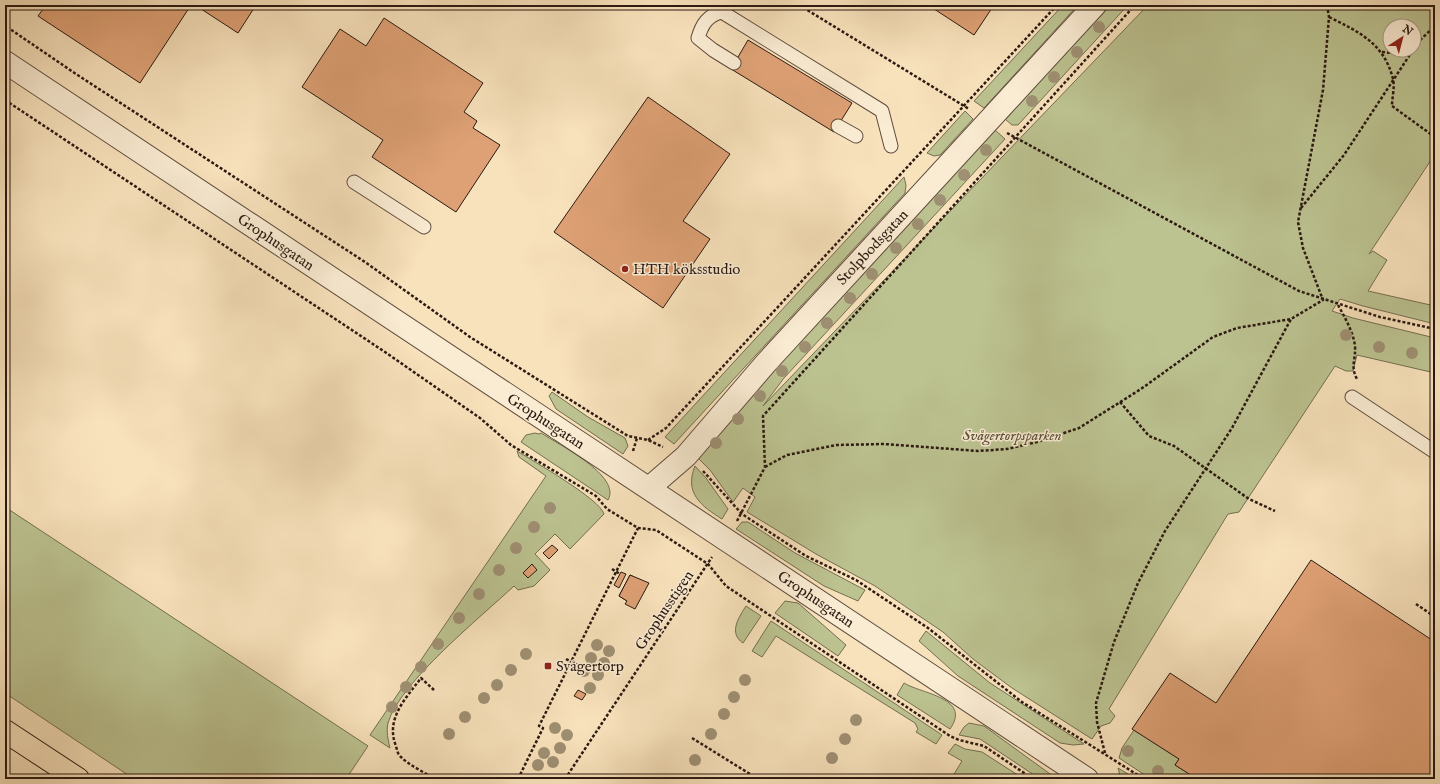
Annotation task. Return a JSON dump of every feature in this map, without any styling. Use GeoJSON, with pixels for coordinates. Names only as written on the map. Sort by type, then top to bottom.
{"type":"FeatureCollection","features":[{"type":"Feature","properties":{"kind":"highway"},"geometry":{"type":"LineString","coordinates":[[5,731],[78,779]]}},
{"type":"Feature","properties":{"kind":"street","name":"Stolpbodsgatan"},"geometry":{"type":"LineString","coordinates":[[649,488],[686,456],[772,357],[1095,5]]}},
{"type":"Feature","properties":{"kind":"street","name":"Grophusgatan"},"geometry":{"type":"LineString","coordinates":[[5,62],[1087,779]]}},
{"type":"Feature","properties":{"kind":"lane"},"geometry":{"type":"LineString","coordinates":[[734,63],[713,50],[698,38],[701,27],[713,14],[722,12],[882,111],[892,146]]}},
{"type":"Feature","properties":{"kind":"lane"},"geometry":{"type":"LineString","coordinates":[[838,126],[856,136]]}},
{"type":"Feature","properties":{"kind":"lane"},"geometry":{"type":"LineString","coordinates":[[354,182],[424,228]]}},
{"type":"Feature","properties":{"kind":"lane"},"geometry":{"type":"LineString","coordinates":[[1352,396],[1435,452]]}},
{"type":"Feature","properties":{"kind":"path"},"geometry":{"type":"LineString","coordinates":[[799,5],[989,121],[1014,138],[1299,291],[1338,305],[1435,330]]}},
{"type":"Feature","properties":{"kind":"path"},"geometry":{"type":"LineString","coordinates":[[648,440],[666,428],[1057,5]]}},
{"type":"Feature","properties":{"kind":"path"},"geometry":{"type":"LineString","coordinates":[[1135,5],[763,416],[765,467],[787,455],[836,445],[884,444],[955,450],[1007,449],[1037,442],[1079,428],[1120,402],[1213,337],[1236,328],[1291,319],[1323,300]]}},
{"type":"Feature","properties":{"kind":"path"},"geometry":{"type":"LineString","coordinates":[[1323,300],[1303,248],[1298,222],[1323,90],[1329,17],[1328,5]]}},
{"type":"Feature","properties":{"kind":"path"},"geometry":{"type":"LineString","coordinates":[[1329,17],[1362,34],[1382,52]]}},
{"type":"Feature","properties":{"kind":"path"},"geometry":{"type":"LineString","coordinates":[[5,22],[10,29],[76,74],[365,262],[470,337],[628,436],[648,440],[686,456],[709,477],[742,514],[806,556],[856,580],[928,628],[1022,702],[1106,753],[1144,779]]}},
{"type":"Feature","properties":{"kind":"path"},"geometry":{"type":"LineString","coordinates":[[1422,38],[1435,26]]}},
{"type":"Feature","properties":{"kind":"path"},"geometry":{"type":"LineString","coordinates":[[1385,58],[1394,80],[1392,106],[1432,135]]}},
{"type":"Feature","properties":{"kind":"path"},"geometry":{"type":"LineString","coordinates":[[1301,209],[1344,155],[1408,58]]}},
{"type":"Feature","properties":{"kind":"path"},"geometry":{"type":"LineString","coordinates":[[5,100],[385,352],[480,418],[511,445],[596,496],[607,509],[638,528],[656,530],[708,564],[726,586],[950,736],[959,740],[984,746],[1033,779]]}},
{"type":"Feature","properties":{"kind":"path"},"geometry":{"type":"LineString","coordinates":[[1338,305],[1352,334],[1355,347],[1352,370],[1359,385]]}},
{"type":"Feature","properties":{"kind":"path"},"geometry":{"type":"LineString","coordinates":[[1106,753],[1097,722],[1096,703],[1114,642],[1138,583],[1165,531],[1232,428],[1291,319]]}},
{"type":"Feature","properties":{"kind":"path"},"geometry":{"type":"LineString","coordinates":[[1120,402],[1149,436],[1160,442],[1174,446],[1249,499],[1275,511]]}},
{"type":"Feature","properties":{"kind":"path","name":"Grophusstigen"},"geometry":{"type":"LineString","coordinates":[[565,779],[742,514],[765,467]]}},
{"type":"Feature","properties":{"kind":"path"},"geometry":{"type":"LineString","coordinates":[[518,779],[543,728],[539,726],[638,528]]}},
{"type":"Feature","properties":{"kind":"path"},"geometry":{"type":"LineString","coordinates":[[612,569],[620,574]]}},
{"type":"Feature","properties":{"kind":"path"},"geometry":{"type":"LineString","coordinates":[[1416,604],[1435,617]]}},
{"type":"Feature","properties":{"kind":"path"},"geometry":{"type":"LineString","coordinates":[[566,659],[581,667]]}},
{"type":"Feature","properties":{"kind":"path"},"geometry":{"type":"LineString","coordinates":[[434,690],[421,678],[398,710],[393,720],[392,730],[393,740],[400,756],[435,779]]}},
{"type":"Feature","properties":{"kind":"path"},"geometry":{"type":"LineString","coordinates":[[692,738],[758,779]]}},
{"type":"Feature","properties":{"kind":"green space"},"geometry":{"type":"Polygon","coordinates":[[[1063,5],[1078,5],[984,108],[974,101],[1063,5]]]}},
{"type":"Feature","properties":{"kind":"green space"},"geometry":{"type":"Polygon","coordinates":[[[1111,5],[1128,5],[1018,125],[1012,125],[1005,119],[1111,5]]]}},
{"type":"Feature","properties":{"kind":"green space","name":"Svågertorpsparken"},"geometry":{"type":"Polygon","coordinates":[[[1148,5],[1435,5],[1435,154],[1369,254],[1373,251],[1387,260],[1368,291],[1435,306],[1435,324],[1340,299],[1332,311],[1353,318],[1435,338],[1435,373],[1357,355],[1353,371],[1346,371],[1335,366],[1239,512],[1228,514],[1109,709],[1115,716],[1110,723],[1101,726],[1092,739],[1012,688],[973,659],[943,632],[875,586],[816,554],[747,512],[755,497],[743,488],[733,502],[710,470],[697,457],[705,445],[995,130],[1005,139],[784,378],[763,406],[1148,5]]]}},
{"type":"Feature","properties":{"kind":"green space"},"geometry":{"type":"Polygon","coordinates":[[[965,111],[973,119],[940,155],[934,156],[927,153],[965,111]]]}},
{"type":"Feature","properties":{"kind":"green space"},"geometry":{"type":"Polygon","coordinates":[[[904,177],[906,185],[905,193],[674,444],[665,437],[904,177]]]}},
{"type":"Feature","properties":{"kind":"green space"},"geometry":{"type":"Polygon","coordinates":[[[552,392],[588,417],[625,438],[628,446],[623,454],[556,409],[549,396],[552,392]]]}},
{"type":"Feature","properties":{"kind":"green space"},"geometry":{"type":"Polygon","coordinates":[[[541,433],[561,445],[597,471],[606,481],[610,491],[608,500],[521,442],[526,435],[541,433]]]}},
{"type":"Feature","properties":{"kind":"green space"},"geometry":{"type":"Polygon","coordinates":[[[517,451],[579,490],[600,507],[604,514],[570,549],[555,534],[535,554],[550,570],[534,586],[518,590],[514,586],[424,670],[395,707],[388,723],[387,732],[390,748],[370,735],[546,476],[519,457],[517,451]]]}},
{"type":"Feature","properties":{"kind":"green space"},"geometry":{"type":"Polygon","coordinates":[[[695,466],[706,478],[728,509],[722,519],[707,509],[696,498],[692,484],[692,475],[695,466]]]}},
{"type":"Feature","properties":{"kind":"green space"},"geometry":{"type":"Polygon","coordinates":[[[5,507],[368,746],[346,779],[134,779],[5,693],[5,507]]]}},
{"type":"Feature","properties":{"kind":"green space"},"geometry":{"type":"Polygon","coordinates":[[[742,522],[748,522],[795,553],[865,590],[858,601],[824,586],[736,529],[742,522]]]}},
{"type":"Feature","properties":{"kind":"green space"},"geometry":{"type":"Polygon","coordinates":[[[785,601],[798,603],[846,645],[838,656],[775,613],[785,601]]]}},
{"type":"Feature","properties":{"kind":"green space"},"geometry":{"type":"Polygon","coordinates":[[[746,606],[761,616],[743,643],[736,635],[736,625],[746,606]]]}},
{"type":"Feature","properties":{"kind":"green space"},"geometry":{"type":"Polygon","coordinates":[[[771,621],[942,735],[936,744],[916,732],[918,729],[915,723],[776,636],[762,657],[752,651],[771,621]]]}},
{"type":"Feature","properties":{"kind":"green space"},"geometry":{"type":"Polygon","coordinates":[[[926,631],[990,683],[1084,744],[1073,745],[1060,743],[958,676],[919,641],[926,631]]]}},
{"type":"Feature","properties":{"kind":"green space"},"geometry":{"type":"Polygon","coordinates":[[[904,683],[942,698],[950,704],[955,710],[955,719],[950,729],[897,695],[904,683]]]}},
{"type":"Feature","properties":{"kind":"green space"},"geometry":{"type":"Polygon","coordinates":[[[969,723],[984,726],[1057,779],[1040,779],[980,739],[959,735],[964,727],[969,723]]]}},
{"type":"Feature","properties":{"kind":"green space"},"geometry":{"type":"Polygon","coordinates":[[[1134,730],[1179,759],[1175,765],[1197,779],[1151,779],[1119,758],[1122,748],[1134,730]]]}},
{"type":"Feature","properties":{"kind":"green space"},"geometry":{"type":"Polygon","coordinates":[[[955,744],[965,749],[982,752],[1024,779],[951,779],[962,761],[948,753],[955,744]]]}},
{"type":"Feature","properties":{"kind":"green space"},"geometry":{"type":"Polygon","coordinates":[[[1118,768],[1136,779],[1121,779],[1118,768]]]}},
{"type":"Feature","properties":{"kind":"building"},"geometry":{"type":"Polygon","coordinates":[[[46,5],[191,5],[140,83],[38,16],[46,5]]]}},
{"type":"Feature","properties":{"kind":"building"},"geometry":{"type":"Polygon","coordinates":[[[195,5],[256,5],[238,33],[195,5]]]}},
{"type":"Feature","properties":{"kind":"building"},"geometry":{"type":"Polygon","coordinates":[[[928,5],[994,5],[974,35],[928,5]]]}},
{"type":"Feature","properties":{"kind":"building"},"geometry":{"type":"Polygon","coordinates":[[[384,18],[483,83],[464,112],[477,121],[473,128],[500,145],[456,212],[372,157],[383,140],[302,87],[340,29],[366,46],[384,18]]]}},
{"type":"Feature","properties":{"kind":"building"},"geometry":{"type":"Polygon","coordinates":[[[748,40],[852,103],[834,132],[731,69],[748,40]]]}},
{"type":"Feature","properties":{"kind":"building"},"geometry":{"type":"Polygon","coordinates":[[[648,97],[730,154],[683,221],[710,239],[663,308],[554,232],[648,97]]]}},
{"type":"Feature","properties":{"kind":"building"},"geometry":{"type":"Polygon","coordinates":[[[552,545],[558,550],[549,559],[543,553],[552,545]]]}},
{"type":"Feature","properties":{"kind":"building"},"geometry":{"type":"Polygon","coordinates":[[[1311,560],[1435,642],[1435,779],[1197,779],[1175,765],[1179,759],[1132,729],[1170,673],[1216,703],[1311,560]]]}},
{"type":"Feature","properties":{"kind":"building"},"geometry":{"type":"Polygon","coordinates":[[[532,564],[537,570],[528,578],[523,573],[532,564]]]}},
{"type":"Feature","properties":{"kind":"building"},"geometry":{"type":"Polygon","coordinates":[[[621,572],[626,574],[619,588],[614,585],[621,572]]]}},
{"type":"Feature","properties":{"kind":"building"},"geometry":{"type":"Polygon","coordinates":[[[630,575],[644,582],[632,604],[619,596],[630,575]]]}},
{"type":"Feature","properties":{"kind":"building"},"geometry":{"type":"Polygon","coordinates":[[[630,575],[649,583],[635,609],[625,604],[627,601],[619,596],[630,575]]]}},
{"type":"Feature","properties":{"kind":"building"},"geometry":{"type":"Polygon","coordinates":[[[578,690],[586,694],[582,700],[574,696],[578,690]]]}},
{"type":"Feature","properties":{"kind":"place","name":"HTH köksstudio"},"geometry":{"type":"Point","coordinates":[625,269]}},
{"type":"Feature","properties":{"kind":"place","name":"Svågertorp"},"geometry":{"type":"Point","coordinates":[548,666]}}]}
